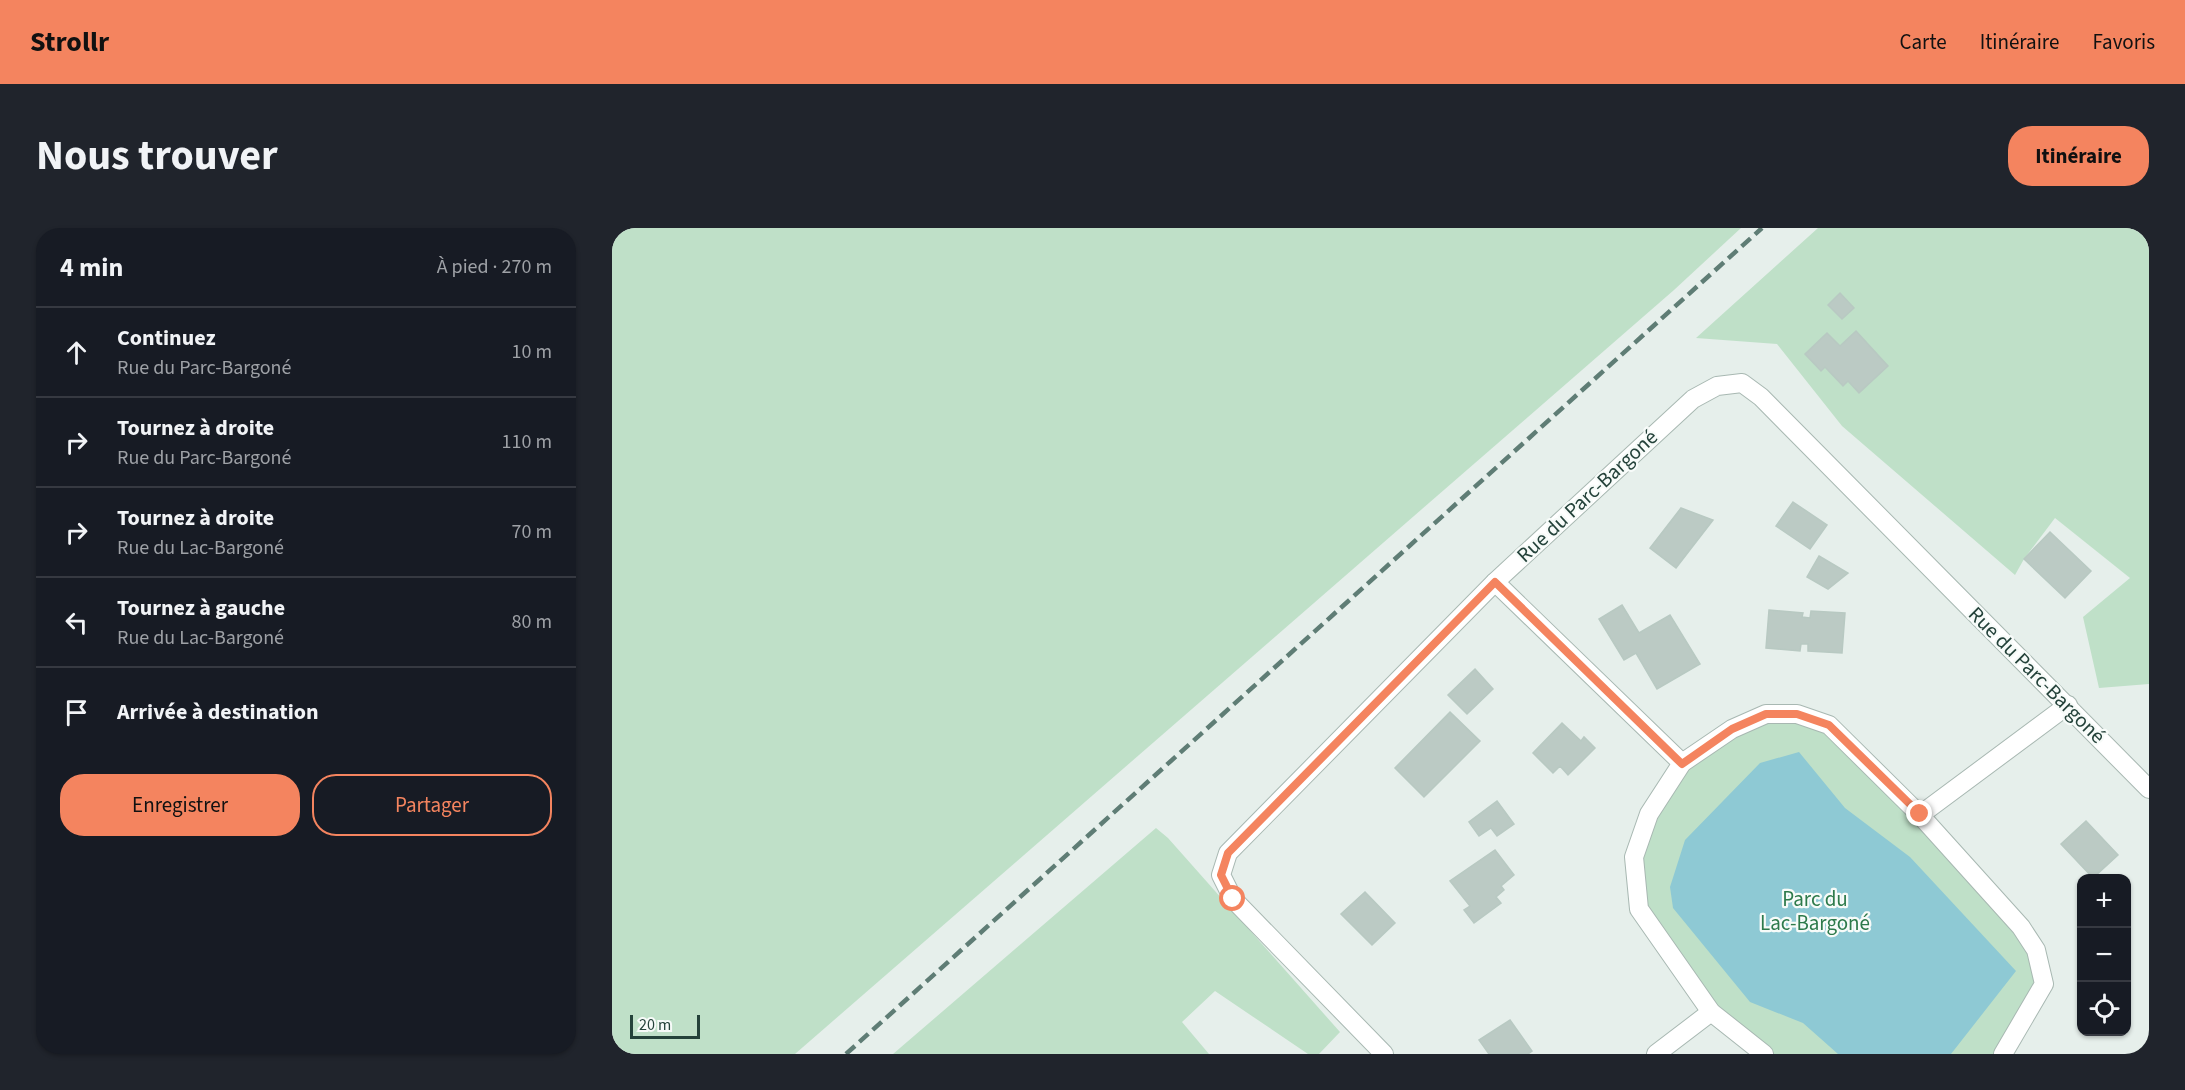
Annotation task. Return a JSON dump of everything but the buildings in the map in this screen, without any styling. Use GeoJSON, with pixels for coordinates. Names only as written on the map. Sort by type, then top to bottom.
{"type":"FeatureCollection","features":[{"type":"Feature","properties":{"kind":"street","name":"Rue du Parc-Bargoné"},"geometry":{"type":"LineString","coordinates":[[1384,1054],[1233,899],[1221,875],[1228,853],[1495,582],[1693,399],[1718,386],[1742,383],[1761,397],[2149,789]]}},
{"type":"Feature","properties":{"kind":"street"},"geometry":{"type":"LineString","coordinates":[[1495,582],[1682,764]]}},
{"type":"Feature","properties":{"kind":"street"},"geometry":{"type":"LineString","coordinates":[[1920,814],[2068,705]]}},
{"type":"Feature","properties":{"kind":"street"},"geometry":{"type":"LineString","coordinates":[[1764,1054],[1711,1012],[1639,909],[1634,857],[1649,814],[1682,764],[1732,729],[1766,714],[1797,714],[1829,725],[1920,814],[2021,927],[2036,950],[2044,984],[2003,1054]]}},
{"type":"Feature","properties":{"kind":"street"},"geometry":{"type":"LineString","coordinates":[[1656,1054],[1711,1012]]}},
{"type":"Feature","properties":{"kind":"green space"},"geometry":{"type":"Polygon","coordinates":[[[612,228],[1741,228],[1674,290],[795,1054],[612,1054],[612,228]]]}},
{"type":"Feature","properties":{"kind":"green space"},"geometry":{"type":"Polygon","coordinates":[[[1818,228],[2149,228],[2149,684],[2099,688],[2083,617],[2130,578],[2055,518],[2024,559],[2015,575],[1842,426],[1777,344],[1696,338],[1818,228]]]}},
{"type":"Feature","properties":{"kind":"green space","name":"Parc du Lac-Bargoné"},"geometry":{"type":"Polygon","coordinates":[[[1766,714],[1829,725],[2021,927],[2044,984],[2003,1054],[1764,1054],[1711,1012],[1639,909],[1634,857],[1682,763],[1766,714]]]}},
{"type":"Feature","properties":{"kind":"green space"},"geometry":{"type":"Polygon","coordinates":[[[1156,828],[1168,838],[1340,1032],[1319,1054],[1308,1054],[1215,991],[1182,1022],[1209,1054],[893,1054],[1156,828]]]}},
{"type":"Feature","properties":{"kind":"water","name":"Parc du Lac-Bargoné"},"geometry":{"type":"Polygon","coordinates":[[[1799,752],[1845,808],[1910,857],[2016,971],[1951,1054],[1838,1054],[1803,1023],[1750,1002],[1673,908],[1670,887],[1685,840],[1760,763],[1799,752]]]}},
{"type":"Feature","properties":{"kind":"railway"},"geometry":{"type":"LineString","coordinates":[[846,1054],[1762,228]]}},
{"type":"Feature","properties":{"kind":"route"},"geometry":{"type":"LineString","coordinates":[[1233,899],[1221,875],[1228,853],[1495,582],[1682,764],[1732,729],[1766,714],[1797,714],[1829,725],[1920,814]]}}]}
